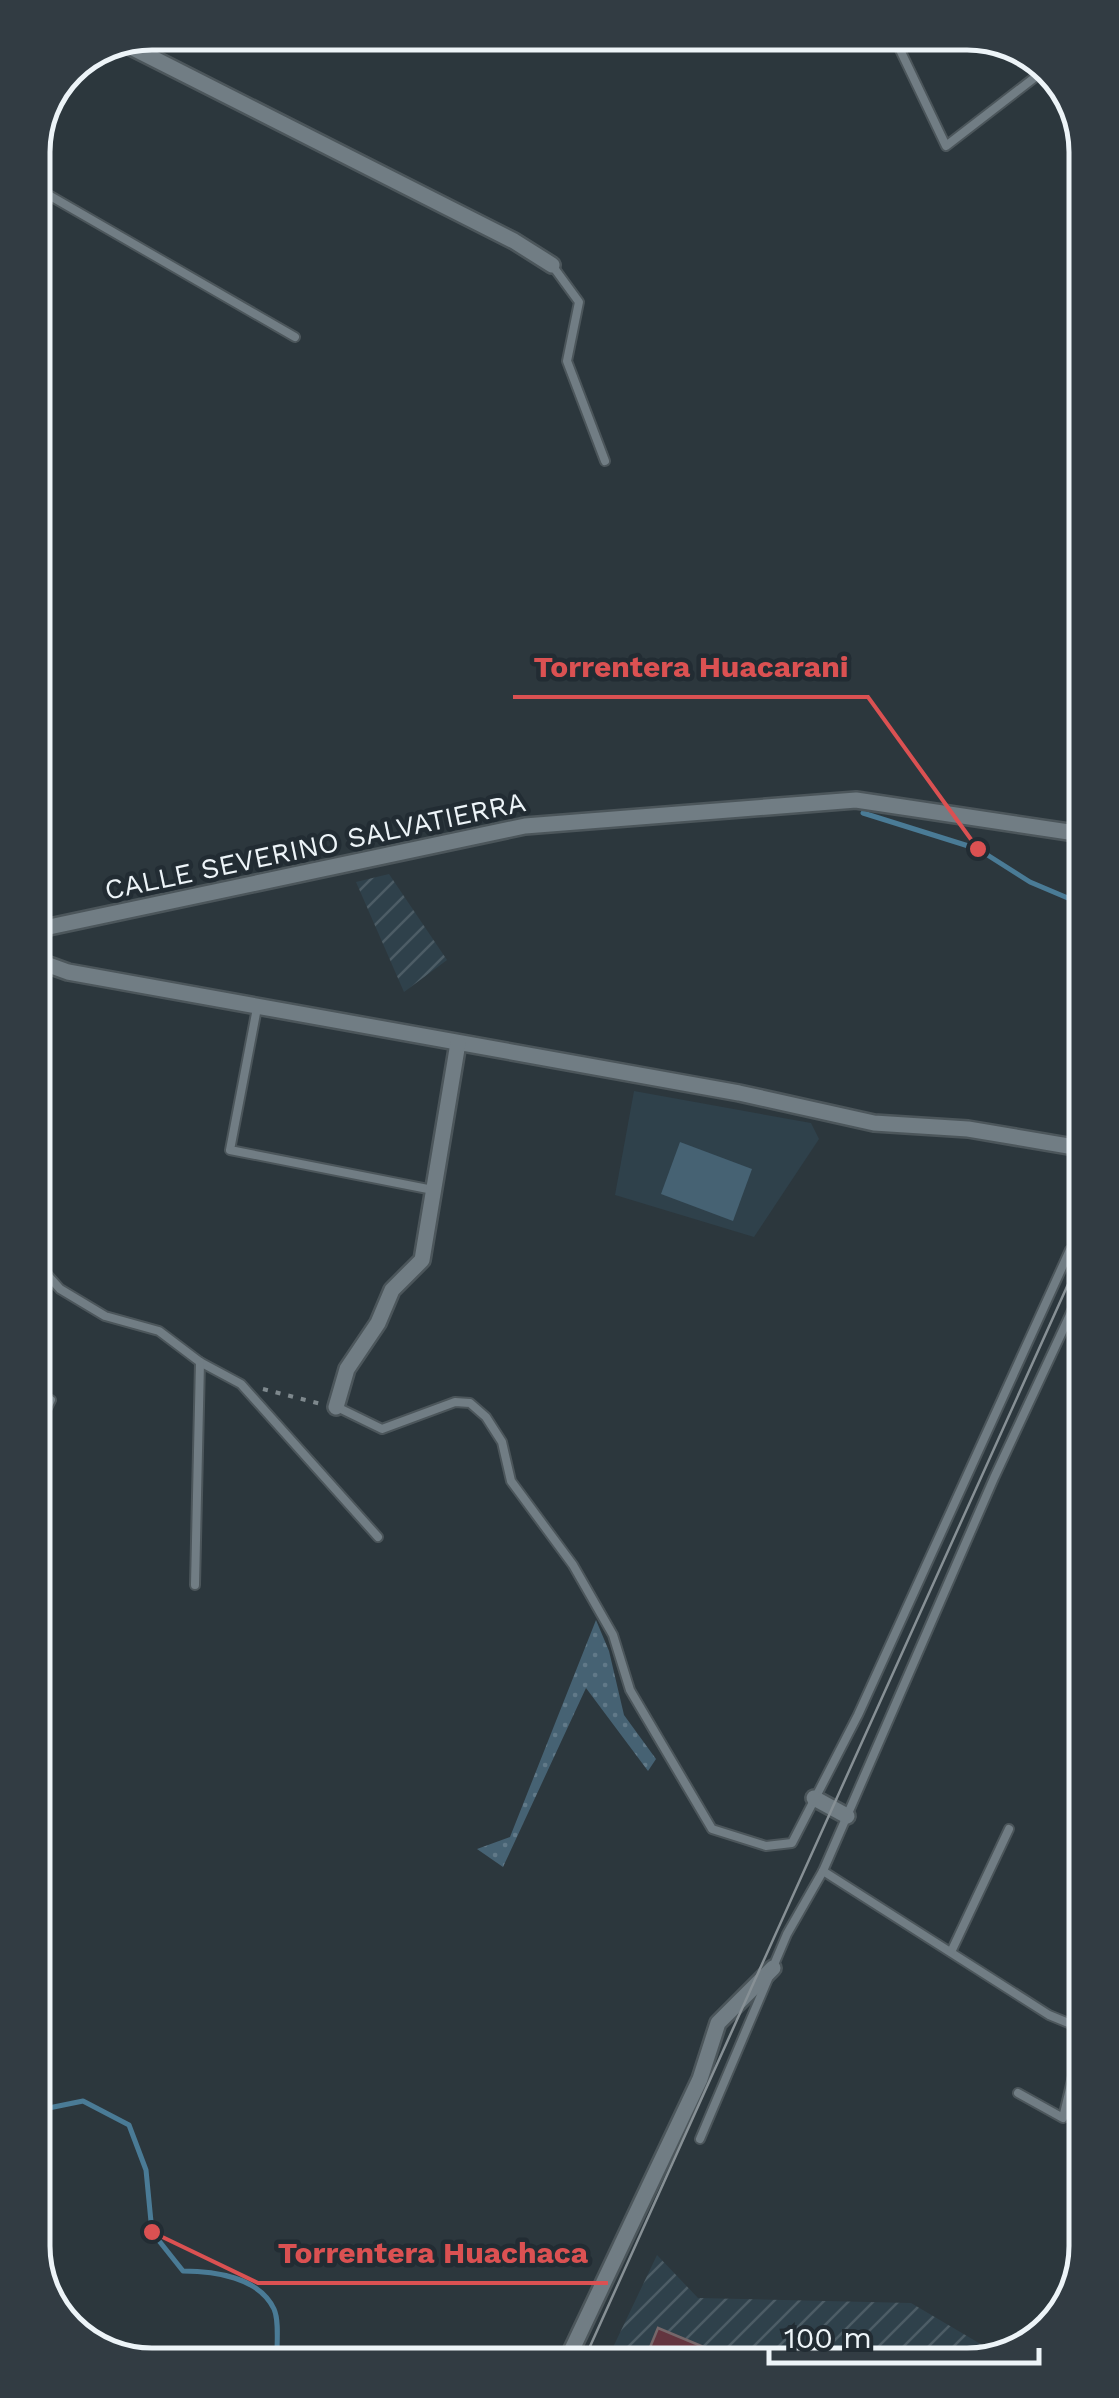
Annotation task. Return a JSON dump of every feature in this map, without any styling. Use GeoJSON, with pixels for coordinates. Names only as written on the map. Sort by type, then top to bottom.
{"type":"FeatureCollection","features":[{"type":"Feature","properties":{"kind":"street"},"geometry":{"type":"LineString","coordinates":[[139,51],[514,242],[552,266]]}},
{"type":"Feature","properties":{"kind":"street","name":"CALLE SEVERINO SALVATIERRA"},"geometry":{"type":"LineString","coordinates":[[50,927],[525,826],[856,800],[1069,832]]}},
{"type":"Feature","properties":{"kind":"street"},"geometry":{"type":"LineString","coordinates":[[50,965],[257,1008],[739,1093],[874,1123],[968,1129],[1069,1146]]}},
{"type":"Feature","properties":{"kind":"street"},"geometry":{"type":"LineString","coordinates":[[336,1407],[347,1369],[378,1323],[392,1290],[422,1260],[458,1043]]}},
{"type":"Feature","properties":{"kind":"street"},"geometry":{"type":"LineString","coordinates":[[814,1798],[846,1816]]}},
{"type":"Feature","properties":{"kind":"street"},"geometry":{"type":"LineString","coordinates":[[573,2348],[700,2080],[718,2023],[773,1968]]}},
{"type":"Feature","properties":{"kind":"lane"},"geometry":{"type":"LineString","coordinates":[[900,50],[946,146],[1036,77]]}},
{"type":"Feature","properties":{"kind":"lane"},"geometry":{"type":"LineString","coordinates":[[50,196],[294,337]]}},
{"type":"Feature","properties":{"kind":"lane"},"geometry":{"type":"LineString","coordinates":[[552,266],[579,302],[567,361],[605,460]]}},
{"type":"Feature","properties":{"kind":"lane"},"geometry":{"type":"LineString","coordinates":[[257,1008],[230,1150],[433,1190]]}},
{"type":"Feature","properties":{"kind":"lane"},"geometry":{"type":"LineString","coordinates":[[336,1407],[382,1429],[455,1402],[470,1404],[486,1417],[502,1442],[511,1480],[573,1566],[613,1635],[630,1690],[712,1829],[766,1846],[792,1843],[858,1715],[1069,1252]]}},
{"type":"Feature","properties":{"kind":"lane"},"geometry":{"type":"LineString","coordinates":[[50,1278],[60,1289],[105,1316],[159,1332],[200,1362],[241,1384],[378,1537]]}},
{"type":"Feature","properties":{"kind":"lane"},"geometry":{"type":"LineString","coordinates":[[700,2140],[773,1968],[823,1870],[994,1478],[1069,1320]]}},
{"type":"Feature","properties":{"kind":"lane"},"geometry":{"type":"LineString","coordinates":[[195,1585],[200,1362]]}},
{"type":"Feature","properties":{"kind":"lane"},"geometry":{"type":"LineString","coordinates":[[951,1952],[1009,1829]]}},
{"type":"Feature","properties":{"kind":"lane"},"geometry":{"type":"LineString","coordinates":[[823,1870],[1048,2015],[1069,2023]]}},
{"type":"Feature","properties":{"kind":"lane"},"geometry":{"type":"LineString","coordinates":[[1018,2094],[1062,2118],[1069,2091]]}},
{"type":"Feature","properties":{"kind":"path"},"geometry":{"type":"LineString","coordinates":[[241,1384],[336,1407]]}},
{"type":"Feature","properties":{"kind":"shaded area"},"geometry":{"type":"Polygon","coordinates":[[[389,874],[447,960],[404,992],[356,882],[389,874]]]}},
{"type":"Feature","properties":{"kind":"shaded area"},"geometry":{"type":"Polygon","coordinates":[[[634,1091],[811,1123],[819,1139],[754,1237],[615,1195],[634,1091]]]}},
{"type":"Feature","properties":{"kind":"shaded area"},"geometry":{"type":"Polygon","coordinates":[[[680,1142],[752,1169],[733,1221],[661,1194],[680,1142]]]}},
{"type":"Feature","properties":{"kind":"shaded area"},"geometry":{"type":"Polygon","coordinates":[[[596,1620],[609,1651],[624,1715],[656,1759],[648,1771],[586,1688],[503,1867],[477,1849],[510,1837],[596,1620]]]}},
{"type":"Feature","properties":{"kind":"shaded area"},"geometry":{"type":"Polygon","coordinates":[[[657,2255],[698,2298],[911,2303],[984,2346],[967,2348],[613,2348],[657,2255]]]}},
{"type":"Feature","properties":{"kind":"building"},"geometry":{"type":"Polygon","coordinates":[[[658,2328],[706,2348],[650,2348],[658,2328]]]}},
{"type":"Feature","properties":{"kind":"waterway"},"geometry":{"type":"LineString","coordinates":[[863,813],[978,849],[1030,882],[1069,898]]}},
{"type":"Feature","properties":{"kind":"waterway"},"geometry":{"type":"LineString","coordinates":[[50,2108],[83,2101],[129,2125],[146,2170],[152,2232],[183,2271],[234,2278],[267,2298],[277,2321],[277,2348]]}},
{"type":"Feature","properties":{"kind":"tram line"},"geometry":{"type":"LineString","coordinates":[[589,2348],[1069,1282]]}},
{"type":"Feature","properties":{"kind":"place","name":"Torrentera Huacarani"},"geometry":{"type":"Point","coordinates":[978,849]}},
{"type":"Feature","properties":{"kind":"place","name":"Torrentera Huachaca"},"geometry":{"type":"Point","coordinates":[152,2232]}}]}
